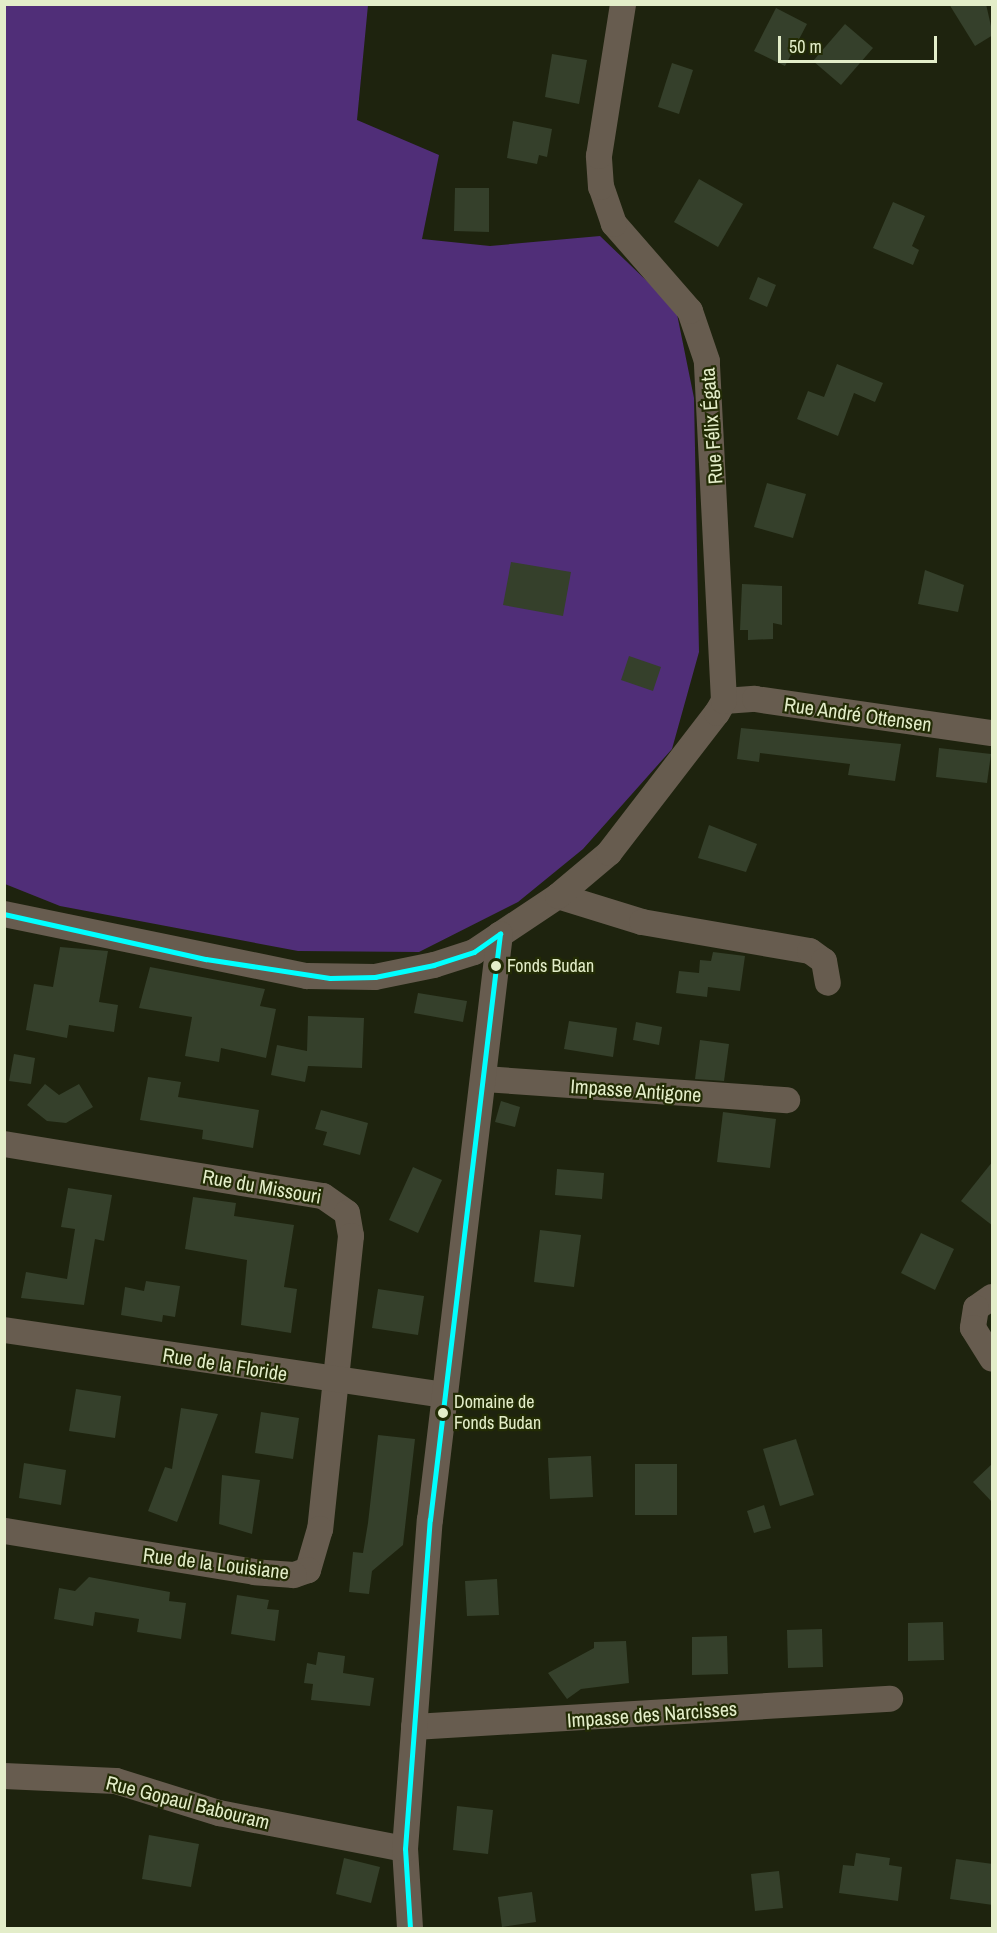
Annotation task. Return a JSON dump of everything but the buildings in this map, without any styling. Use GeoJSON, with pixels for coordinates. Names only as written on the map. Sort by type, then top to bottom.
{"type":"FeatureCollection","features":[{"type":"Feature","properties":{"kind":"street","name":"Rue Félix Égata"},"geometry":{"type":"LineString","coordinates":[[623,4],[599,156],[601,187],[614,224],[690,311],[705,353],[713,412],[724,701]]}},
{"type":"Feature","properties":{"kind":"street","name":"Rue André Ottensen"},"geometry":{"type":"LineString","coordinates":[[724,701],[755,699],[993,733]]}},
{"type":"Feature","properties":{"kind":"street"},"geometry":{"type":"LineString","coordinates":[[4,914],[206,959],[330,978],[375,977],[434,965],[474,952],[558,896],[609,854],[700,729],[724,701]]}},
{"type":"Feature","properties":{"kind":"street"},"geometry":{"type":"LineString","coordinates":[[558,896],[642,922],[810,951],[824,961],[828,983]]}},
{"type":"Feature","properties":{"kind":"street"},"geometry":{"type":"LineString","coordinates":[[410,1929],[405,1849],[414,1727],[446,1395],[500,934]]}},
{"type":"Feature","properties":{"kind":"street","name":"Impasse Antigone"},"geometry":{"type":"LineString","coordinates":[[484,1079],[787,1100]]}},
{"type":"Feature","properties":{"kind":"street","name":"Rue du Missouri"},"geometry":{"type":"LineString","coordinates":[[4,1144],[332,1199],[346,1213],[351,1236],[333,1380]]}},
{"type":"Feature","properties":{"kind":"street"},"geometry":{"type":"LineString","coordinates":[[993,1297],[976,1308],[973,1328],[993,1359]]}},
{"type":"Feature","properties":{"kind":"street","name":"Rue de la Floride"},"geometry":{"type":"LineString","coordinates":[[4,1330],[446,1395]]}},
{"type":"Feature","properties":{"kind":"street","name":"Rue de la Louisiane"},"geometry":{"type":"LineString","coordinates":[[4,1532],[255,1572],[294,1575],[308,1570],[320,1529],[333,1380]]}},
{"type":"Feature","properties":{"kind":"street","name":"Impasse des Narcisses"},"geometry":{"type":"LineString","coordinates":[[414,1727],[890,1699]]}},
{"type":"Feature","properties":{"kind":"street","name":"Rue Gopaul Babouram"},"geometry":{"type":"LineString","coordinates":[[4,1776],[117,1781],[219,1814],[405,1849]]}},
{"type":"Feature","properties":{"kind":"shaded area"},"geometry":{"type":"Polygon","coordinates":[[[4,5],[368,5],[357,120],[439,155],[422,239],[490,246],[600,236],[676,309],[694,398],[699,652],[672,749],[583,849],[518,902],[419,952],[298,951],[60,906],[5,884],[4,5]]]}},
{"type":"Feature","properties":{"kind":"transit line"},"geometry":{"type":"LineString","coordinates":[[4,914],[206,959],[330,978],[375,977],[434,965],[474,952],[500,934]]}},
{"type":"Feature","properties":{"kind":"transit line"},"geometry":{"type":"LineString","coordinates":[[410,1928],[405,1849],[430,1520],[500,934]]}},
{"type":"Feature","properties":{"kind":"place","name":"Fonds Budan"},"geometry":{"type":"Point","coordinates":[496,966]}},
{"type":"Feature","properties":{"kind":"place","name":"Domaine de Fonds Budan"},"geometry":{"type":"Point","coordinates":[443,1413]}}]}
